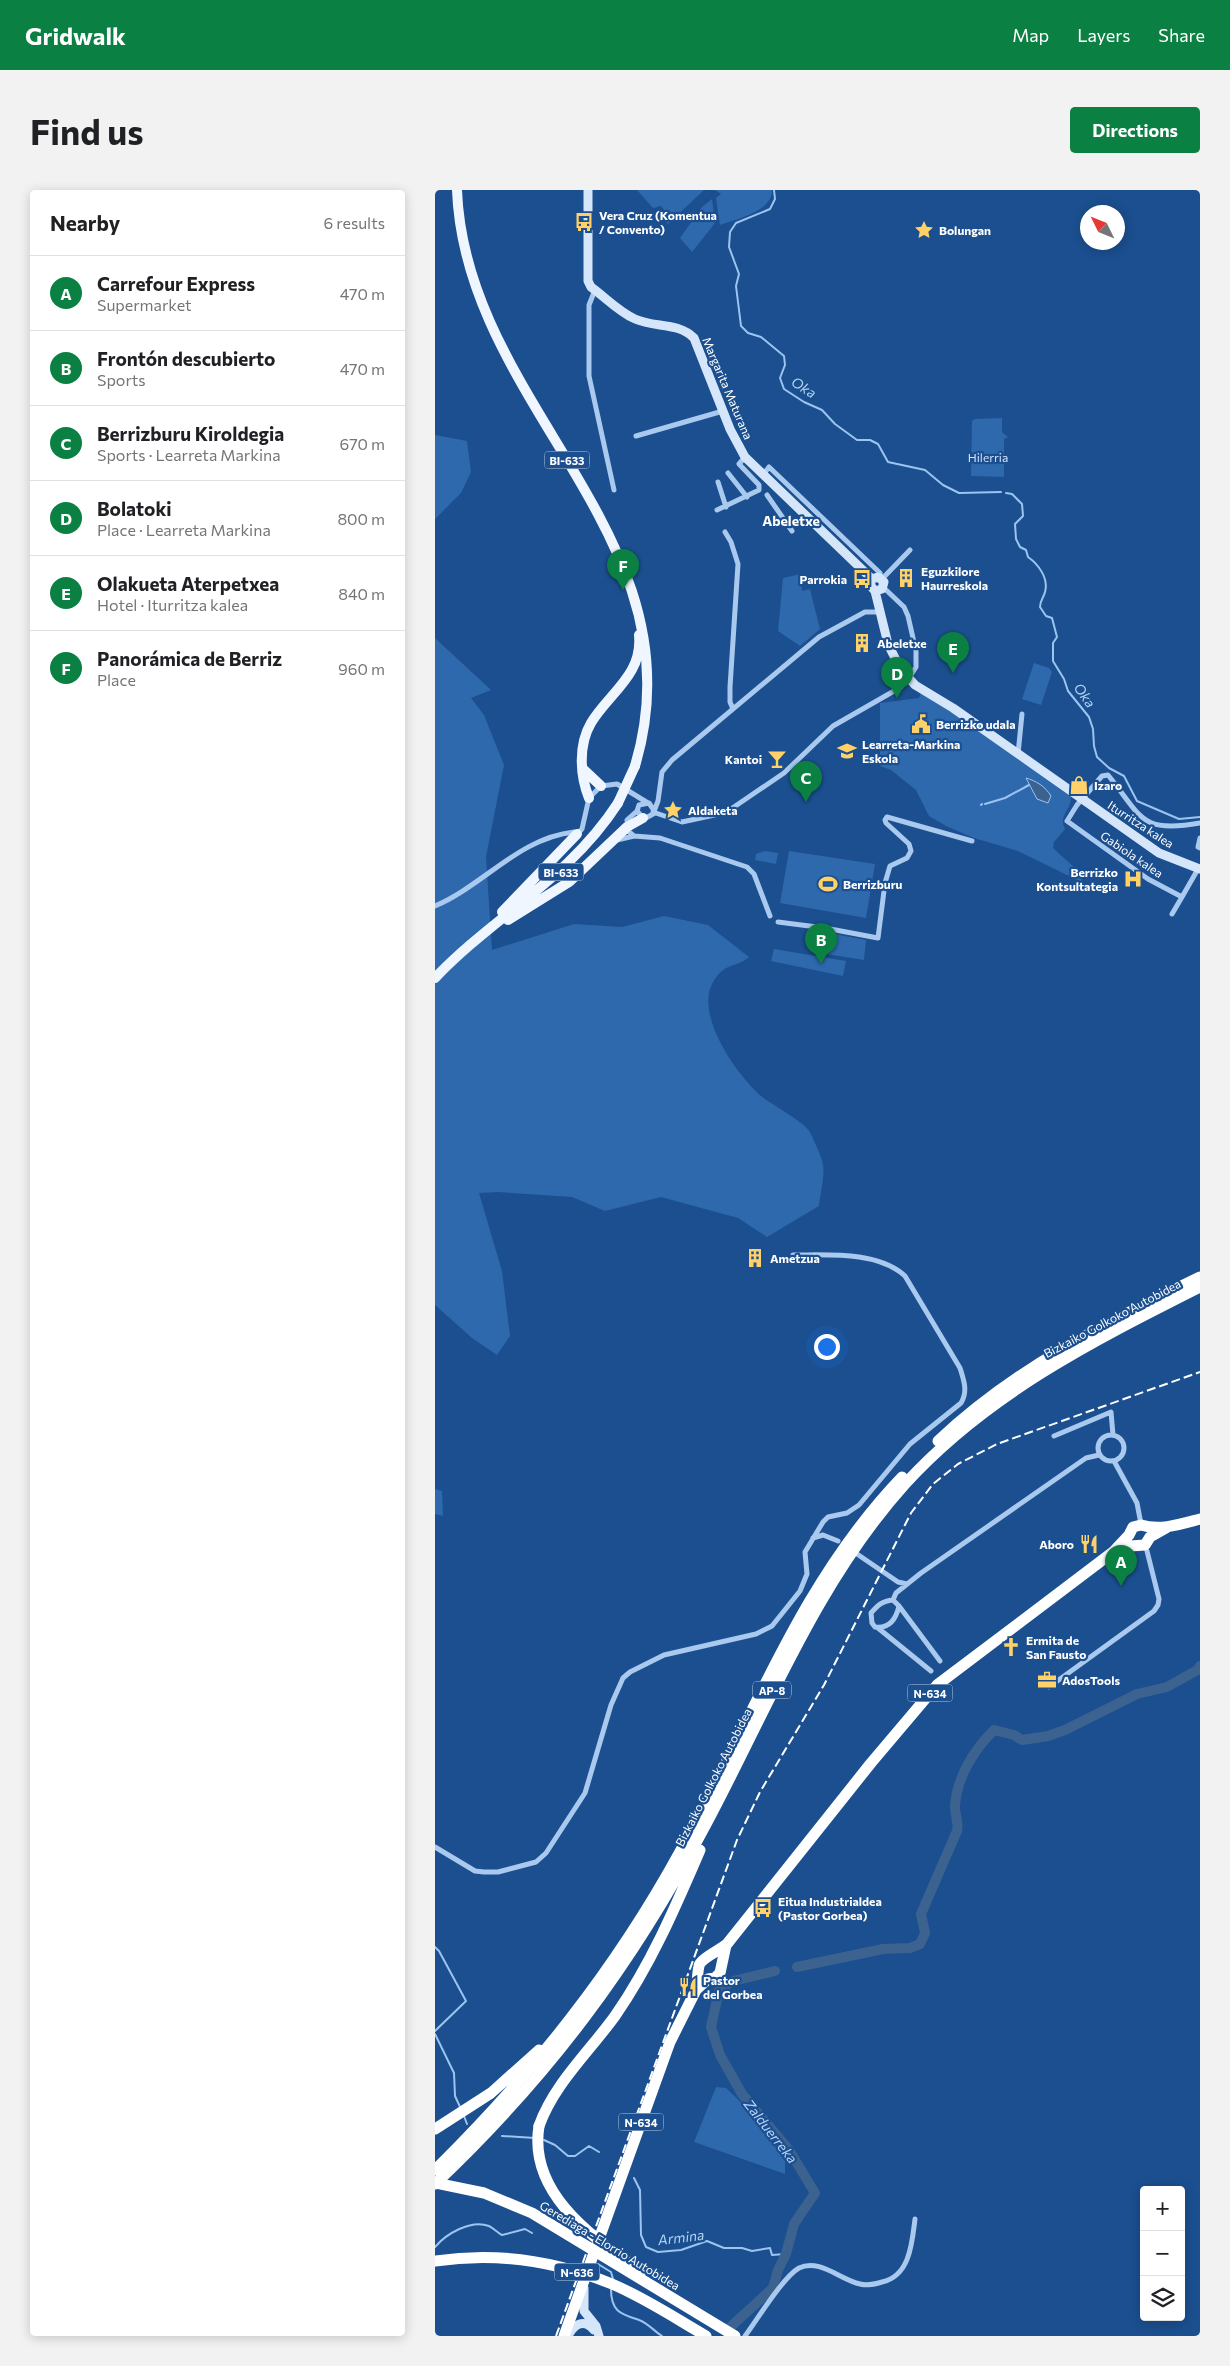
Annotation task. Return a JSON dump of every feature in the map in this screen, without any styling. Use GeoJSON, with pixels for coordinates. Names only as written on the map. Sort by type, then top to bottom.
{"type":"FeatureCollection","features":[{"type":"Feature","properties":{"kind":"highway","name":"Bizkaiko Golkoko Autobidea"},"geometry":{"type":"LineString","coordinates":[[435,2170],[499,2106],[536,2063],[606,1973],[660,1888],[702,1810],[783,1648],[828,1572],[869,1514],[923,1455],[959,1421],[996,1392],[1084,1336],[1200,1277]]}},
{"type":"Feature","properties":{"kind":"highway","name":"Bizkaiko Golkoko Autobidea"},"geometry":{"type":"LineString","coordinates":[[435,2185],[469,2152],[547,2067],[617,1976],[682,1869],[733,1773],[772,1690],[837,1574],[857,1543],[904,1486],[966,1426],[1047,1368],[1141,1315],[1200,1286]]}},
{"type":"Feature","properties":{"kind":"highway"},"geometry":{"type":"LineString","coordinates":[[1146,1530],[1200,1519]]}},
{"type":"Feature","properties":{"kind":"highway","name":"N-634"},"geometry":{"type":"LineString","coordinates":[[564,2336],[670,2042],[704,1976],[700,1963],[727,1944],[899,1728],[937,1685],[994,1640],[1113,1552],[1129,1535],[1133,1527],[1146,1530],[1143,1548],[1113,1552]]}},
{"type":"Feature","properties":{"kind":"highway"},"geometry":{"type":"LineString","coordinates":[[1129,1535],[1130,1540],[1143,1548]]}},
{"type":"Feature","properties":{"kind":"highway"},"geometry":{"type":"LineString","coordinates":[[679,2303],[649,2278],[597,2240],[557,2199],[550,2188],[540,2163],[537,2140],[539,2126],[551,2100],[615,2016],[658,1945],[733,1773]]}},
{"type":"Feature","properties":{"kind":"highway","name":"N-634"},"geometry":{"type":"LineString","coordinates":[[704,1976],[718,1976],[727,1944]]}},
{"type":"Feature","properties":{"kind":"highway"},"geometry":{"type":"LineString","coordinates":[[710,1956],[717,1959],[721,1966]]}},
{"type":"Feature","properties":{"kind":"highway"},"geometry":{"type":"LineString","coordinates":[[435,2129],[491,2093],[523,2066],[577,2011]]}},
{"type":"Feature","properties":{"kind":"highway","name":"Gerediaga - Elorrio Autobidea"},"geometry":{"type":"LineString","coordinates":[[435,2185],[465,2188],[500,2199],[532,2213],[679,2303],[742,2335]]}},
{"type":"Feature","properties":{"kind":"highway","name":"N-636"},"geometry":{"type":"LineString","coordinates":[[435,2261],[491,2257],[560,2267],[613,2284],[706,2336]]}},
{"type":"Feature","properties":{"kind":"main road","name":"BI-633"},"geometry":{"type":"LineString","coordinates":[[435,978],[475,940],[546,884],[578,855],[595,836],[618,803],[635,766],[645,729],[649,682],[645,641],[636,602],[607,528],[590,496],[534,407],[499,343],[481,302],[469,262],[459,214],[457,190]]}},
{"type":"Feature","properties":{"kind":"main road"},"geometry":{"type":"LineString","coordinates":[[589,798],[583,776],[582,752],[588,728],[637,661],[640,640],[635,614],[636,602]]}},
{"type":"Feature","properties":{"kind":"main road"},"geometry":{"type":"LineString","coordinates":[[584,770],[601,786]]}},
{"type":"Feature","properties":{"kind":"main road"},"geometry":{"type":"LineString","coordinates":[[491,927],[516,916],[569,882],[614,842],[640,814]]}},
{"type":"Feature","properties":{"kind":"main road"},"geometry":{"type":"LineString","coordinates":[[475,940],[577,834]]}},
{"type":"Feature","properties":{"kind":"street"},"geometry":{"type":"LineString","coordinates":[[588,190],[588,281],[595,290],[589,305],[589,376],[614,490]]}},
{"type":"Feature","properties":{"kind":"street","name":"Margarita Maturana"},"geometry":{"type":"LineString","coordinates":[[595,290],[632,318],[651,325],[677,328],[689,333],[694,338],[723,411],[745,457],[753,466],[766,471],[879,583]]}},
{"type":"Feature","properties":{"kind":"street"},"geometry":{"type":"LineString","coordinates":[[636,436],[723,411]]}},
{"type":"Feature","properties":{"kind":"street"},"geometry":{"type":"LineString","coordinates":[[717,510],[747,498],[759,490],[759,487],[739,464],[745,457]]}},
{"type":"Feature","properties":{"kind":"street"},"geometry":{"type":"LineString","coordinates":[[728,473],[747,498]]}},
{"type":"Feature","properties":{"kind":"street"},"geometry":{"type":"LineString","coordinates":[[718,482],[726,507]]}},
{"type":"Feature","properties":{"kind":"street"},"geometry":{"type":"LineString","coordinates":[[767,495],[791,531]]}},
{"type":"Feature","properties":{"kind":"street"},"geometry":{"type":"LineString","coordinates":[[725,532],[731,542],[737,564],[730,694],[730,702],[733,709]]}},
{"type":"Feature","properties":{"kind":"street"},"geometry":{"type":"LineString","coordinates":[[435,906],[460,894],[521,850],[554,835],[574,832],[577,834],[582,829],[589,798],[601,786],[617,784],[648,802],[668,819],[682,822],[719,814],[731,809],[783,773],[833,726],[901,687],[915,667],[916,651],[904,607],[879,583],[910,550]]}},
{"type":"Feature","properties":{"kind":"street","name":"Iturritza kalea"},"geometry":{"type":"LineString","coordinates":[[879,583],[877,602],[888,644],[897,663],[922,690],[953,708],[1081,800],[1159,853],[1199,869]]}},
{"type":"Feature","properties":{"kind":"street"},"geometry":{"type":"LineString","coordinates":[[631,793],[640,814],[649,818],[655,809],[662,772],[665,766],[819,637],[865,612],[877,602]]}},
{"type":"Feature","properties":{"kind":"street"},"geometry":{"type":"LineString","coordinates":[[865,612],[879,612]]}},
{"type":"Feature","properties":{"kind":"street"},"geometry":{"type":"LineString","coordinates":[[901,687],[922,690]]}},
{"type":"Feature","properties":{"kind":"street"},"geometry":{"type":"LineString","coordinates":[[1018,754],[1022,714]]}},
{"type":"Feature","properties":{"kind":"street"},"geometry":{"type":"LineString","coordinates":[[1081,800],[1102,776],[1108,774],[1133,808],[1154,825],[1173,828],[1200,823]]}},
{"type":"Feature","properties":{"kind":"street","name":"Gabiola kalea"},"geometry":{"type":"LineString","coordinates":[[1081,800],[1067,821],[1148,879],[1182,897]]}},
{"type":"Feature","properties":{"kind":"street"},"geometry":{"type":"LineString","coordinates":[[641,835],[639,824],[641,803],[648,802]]}},
{"type":"Feature","properties":{"kind":"street"},"geometry":{"type":"LineString","coordinates":[[778,922],[879,938],[885,883],[890,866],[907,858],[911,851],[909,844],[886,823],[887,817],[971,841]]}},
{"type":"Feature","properties":{"kind":"street"},"geometry":{"type":"LineString","coordinates":[[627,827],[634,836]]}},
{"type":"Feature","properties":{"kind":"street"},"geometry":{"type":"LineString","coordinates":[[614,842],[641,835],[660,838],[747,867],[754,874],[770,916]]}},
{"type":"Feature","properties":{"kind":"street"},"geometry":{"type":"LineString","coordinates":[[1200,838],[1198,847],[1200,848]]}},
{"type":"Feature","properties":{"kind":"street"},"geometry":{"type":"LineString","coordinates":[[1172,914],[1199,869]]}},
{"type":"Feature","properties":{"kind":"street"},"geometry":{"type":"LineString","coordinates":[[435,1848],[475,1871],[498,1872],[536,1862],[546,1853],[585,1793],[611,1705],[623,1678],[630,1672],[664,1655],[756,1634],[772,1626],[789,1608],[805,1580],[807,1574],[805,1552],[823,1522],[828,1517],[847,1513],[859,1505],[910,1444],[961,1403],[965,1396],[965,1385],[960,1368],[905,1276],[895,1267],[852,1255],[793,1255]]}},
{"type":"Feature","properties":{"kind":"street"},"geometry":{"type":"LineString","coordinates":[[1054,1436],[1111,1412],[1113,1436]]}},
{"type":"Feature","properties":{"kind":"street"},"geometry":{"type":"LineString","coordinates":[[893,1600],[896,1593],[907,1584],[1086,1458],[1099,1455],[1106,1460],[1114,1461],[1121,1456],[1124,1448],[1121,1440],[1113,1436],[1105,1436],[1099,1442],[1099,1455]]}},
{"type":"Feature","properties":{"kind":"street"},"geometry":{"type":"LineString","coordinates":[[1114,1461],[1137,1503],[1146,1530]]}},
{"type":"Feature","properties":{"kind":"street"},"geometry":{"type":"LineString","coordinates":[[823,1522],[823,1535]]}},
{"type":"Feature","properties":{"kind":"street"},"geometry":{"type":"LineString","coordinates":[[813,1538],[823,1535],[838,1541]]}},
{"type":"Feature","properties":{"kind":"street"},"geometry":{"type":"LineString","coordinates":[[1049,1688],[1159,1605],[1159,1598],[1143,1548]]}},
{"type":"Feature","properties":{"kind":"street"},"geometry":{"type":"LineString","coordinates":[[857,1554],[898,1582],[907,1584]]}},
{"type":"Feature","properties":{"kind":"street"},"geometry":{"type":"LineString","coordinates":[[893,1578],[896,1593]]}},
{"type":"Feature","properties":{"kind":"street"},"geometry":{"type":"LineString","coordinates":[[893,1600],[940,1661]]}},
{"type":"Feature","properties":{"kind":"street"},"geometry":{"type":"LineString","coordinates":[[893,1600],[878,1604],[871,1613],[872,1623],[931,1672]]}},
{"type":"Feature","properties":{"kind":"street"},"geometry":{"type":"LineString","coordinates":[[878,1628],[884,1627],[893,1621],[899,1606]]}},
{"type":"Feature","properties":{"kind":"street"},"geometry":{"type":"LineString","coordinates":[[742,2335],[784,2282],[800,2268],[808,2266],[820,2268],[861,2285],[887,2281],[897,2276],[904,2267],[912,2242],[915,2220]]}},
{"type":"Feature","properties":{"kind":"street"},"geometry":{"type":"LineString","coordinates":[[583,2284],[585,2311],[596,2326],[599,2336]]}},
{"type":"Feature","properties":{"kind":"street"},"geometry":{"type":"LineString","coordinates":[[568,2336],[574,2326],[583,2323],[590,2325],[599,2336]]}},
{"type":"Feature","properties":{"kind":"green space"},"geometry":{"type":"Polygon","coordinates":[[[637,190],[704,190],[668,224],[662,218],[667,213],[661,206],[653,208],[637,190]]]}},
{"type":"Feature","properties":{"kind":"green space"},"geometry":{"type":"Polygon","coordinates":[[[715,190],[772,190],[770,198],[760,209],[752,214],[720,225],[716,198],[721,194],[715,190]]]}},
{"type":"Feature","properties":{"kind":"green space"},"geometry":{"type":"Polygon","coordinates":[[[712,199],[715,223],[692,252],[680,238],[702,207],[712,199]]]}},
{"type":"Feature","properties":{"kind":"green space","name":"Hilerria"},"geometry":{"type":"Polygon","coordinates":[[[1002,418],[1002,432],[1008,437],[1004,439],[1004,477],[971,476],[972,421],[975,419],[1002,418]]]}},
{"type":"Feature","properties":{"kind":"green space"},"geometry":{"type":"Polygon","coordinates":[[[435,435],[467,441],[471,472],[461,493],[435,519],[435,435]]]}},
{"type":"Feature","properties":{"kind":"green space"},"geometry":{"type":"Polygon","coordinates":[[[801,574],[802,591],[810,589],[820,629],[800,646],[778,631],[783,578],[801,574]]]}},
{"type":"Feature","properties":{"kind":"green space"},"geometry":{"type":"Polygon","coordinates":[[[435,638],[491,690],[471,698],[484,715],[504,765],[486,857],[492,950],[574,924],[622,927],[664,916],[708,925],[749,957],[722,971],[713,982],[709,996],[709,1011],[721,1044],[741,1074],[761,1096],[801,1123],[810,1132],[823,1164],[823,1180],[819,1206],[767,1237],[738,1218],[661,1197],[605,1211],[572,1197],[498,1192],[479,1193],[502,1271],[510,1336],[497,1355],[472,1338],[435,1305],[435,638]]]}},
{"type":"Feature","properties":{"kind":"green space"},"geometry":{"type":"Polygon","coordinates":[[[1034,663],[1049,668],[1052,672],[1041,705],[1022,699],[1034,663]]]}},
{"type":"Feature","properties":{"kind":"green space"},"geometry":{"type":"Polygon","coordinates":[[[921,693],[941,704],[1071,797],[1063,820],[1065,829],[1054,842],[1053,848],[1084,876],[1081,882],[1018,851],[974,838],[946,826],[929,816],[916,790],[891,770],[880,766],[880,703],[919,698],[921,693]]]}},
{"type":"Feature","properties":{"kind":"green space"},"geometry":{"type":"Polygon","coordinates":[[[765,851],[778,853],[776,864],[755,860],[756,854],[765,851]]]}},
{"type":"Feature","properties":{"kind":"green space","name":"Berrizburu"},"geometry":{"type":"Polygon","coordinates":[[[789,851],[875,864],[866,918],[780,903],[789,851]]]}},
{"type":"Feature","properties":{"kind":"green space"},"geometry":{"type":"Polygon","coordinates":[[[829,933],[866,940],[864,960],[826,954],[829,933]]]}},
{"type":"Feature","properties":{"kind":"green space"},"geometry":{"type":"Polygon","coordinates":[[[774,949],[846,961],[843,976],[771,961],[774,949]]]}},
{"type":"Feature","properties":{"kind":"green space"},"geometry":{"type":"Polygon","coordinates":[[[435,1489],[442,1491],[443,1516],[435,1514],[435,1489]]]}},
{"type":"Feature","properties":{"kind":"green space"},"geometry":{"type":"Polygon","coordinates":[[[716,2087],[726,2088],[752,2113],[785,2161],[785,2174],[694,2142],[716,2087]]]}},
{"type":"Feature","properties":{"kind":"shaded area"},"geometry":{"type":"Polygon","coordinates":[[[1026,778],[1037,782],[1046,789],[1051,796],[1048,803],[1037,799],[1026,778]]]}},
{"type":"Feature","properties":{"kind":"waterway","name":"Oka"},"geometry":{"type":"LineString","coordinates":[[774,190],[775,199],[770,209],[736,223],[730,232],[729,247],[739,274],[736,286],[741,326],[748,333],[761,337],[784,356],[785,365],[780,378],[784,389],[804,402],[822,410],[835,424],[857,440],[870,440],[878,444],[888,462],[925,470],[943,485],[959,493],[1001,492]]}},
{"type":"Feature","properties":{"kind":"waterway","name":"Oka"},"geometry":{"type":"LineString","coordinates":[[1006,493],[1012,494],[1022,504],[1023,516],[1015,524],[1016,539],[1020,547],[1026,550],[1028,557],[1039,567],[1044,577],[1046,587],[1040,607],[1046,616],[1052,618],[1057,637],[1053,643],[1053,661],[1064,679],[1068,691],[1089,717],[1093,729],[1097,757],[1109,768],[1124,776],[1137,801],[1179,819],[1200,817]]}},
{"type":"Feature","properties":{"kind":"waterway"},"geometry":{"type":"LineString","coordinates":[[985,804],[1005,798],[1029,785]]}},
{"type":"Feature","properties":{"kind":"waterway"},"geometry":{"type":"LineString","coordinates":[[797,1967],[883,1949],[910,1948],[920,1944],[925,1933],[921,1914],[957,1831],[955,1807],[959,1786],[973,1755],[994,1730],[1014,1735],[1022,1740],[1048,1736],[1065,1730],[1137,1694],[1167,1687],[1199,1669],[1200,1666]]}},
{"type":"Feature","properties":{"kind":"waterway","name":"Armina"},"geometry":{"type":"LineString","coordinates":[[435,1947],[466,2001],[435,2031]]}},
{"type":"Feature","properties":{"kind":"waterway","name":"Zalduerreka"},"geometry":{"type":"LineString","coordinates":[[729,2336],[726,2331],[773,2288],[778,2270],[786,2254],[794,2224],[815,2193],[789,2150],[742,2094],[720,2055],[711,2027],[719,1990],[733,1981],[775,1971]]}},
{"type":"Feature","properties":{"kind":"waterway","name":"Armina"},"geometry":{"type":"LineString","coordinates":[[435,2034],[454,2073],[455,2096],[461,2109]]}},
{"type":"Feature","properties":{"kind":"waterway","name":"Armina"},"geometry":{"type":"LineString","coordinates":[[464,2116],[467,2124]]}},
{"type":"Feature","properties":{"kind":"waterway","name":"Armina"},"geometry":{"type":"LineString","coordinates":[[502,2136],[535,2138]]}},
{"type":"Feature","properties":{"kind":"waterway","name":"Armina"},"geometry":{"type":"LineString","coordinates":[[544,2140],[555,2145],[568,2156],[575,2156],[589,2146],[599,2152]]}},
{"type":"Feature","properties":{"kind":"waterway","name":"Armina"},"geometry":{"type":"LineString","coordinates":[[634,2178],[640,2190],[641,2235],[646,2247],[658,2252],[681,2250],[707,2241],[724,2248],[742,2248],[752,2251],[770,2248],[772,2255],[786,2254]]}},
{"type":"Feature","properties":{"kind":"waterway"},"geometry":{"type":"LineString","coordinates":[[435,2247],[452,2233],[475,2224],[489,2226],[502,2235],[525,2229],[532,2233]]}},
{"type":"Feature","properties":{"kind":"waterway"},"geometry":{"type":"LineString","coordinates":[[598,2264],[611,2272],[613,2279]]}},
{"type":"Feature","properties":{"kind":"waterway"},"geometry":{"type":"LineString","coordinates":[[611,2289],[611,2297],[618,2311],[642,2321],[662,2336]]}},
{"type":"Feature","properties":{"kind":"railway"},"geometry":{"type":"LineString","coordinates":[[556,2336],[737,1840],[760,1792],[824,1685],[911,1513],[933,1484],[958,1464],[997,1444],[1200,1372]]}},
{"type":"Feature","properties":{"kind":"place","name":"Vera Cruz (Komentua / Convento)"},"geometry":{"type":"Point","coordinates":[584,222]}},
{"type":"Feature","properties":{"kind":"place","name":"Bolungan"},"geometry":{"type":"Point","coordinates":[924,230]}},
{"type":"Feature","properties":{"kind":"place","name":"Eguzkilore Haurreskola"},"geometry":{"type":"Point","coordinates":[906,578]}},
{"type":"Feature","properties":{"kind":"place","name":"Parrokia"},"geometry":{"type":"Point","coordinates":[862,579]}},
{"type":"Feature","properties":{"kind":"place","name":"Panorámica de Berriz"},"geometry":{"type":"Point","coordinates":[623,590]}},
{"type":"Feature","properties":{"kind":"place","name":"Abeletxe"},"geometry":{"type":"Point","coordinates":[862,643]}},
{"type":"Feature","properties":{"kind":"place","name":"Olakueta Aterpetxea"},"geometry":{"type":"Point","coordinates":[953,673]}},
{"type":"Feature","properties":{"kind":"place","name":"Bolatoki"},"geometry":{"type":"Point","coordinates":[897,698]}},
{"type":"Feature","properties":{"kind":"place","name":"Berrizko udala"},"geometry":{"type":"Point","coordinates":[921,724]}},
{"type":"Feature","properties":{"kind":"place","name":"Learreta-Markina Eskola"},"geometry":{"type":"Point","coordinates":[847,751]}},
{"type":"Feature","properties":{"kind":"place","name":"Kantoi"},"geometry":{"type":"Point","coordinates":[777,759]}},
{"type":"Feature","properties":{"kind":"place","name":"Izaro"},"geometry":{"type":"Point","coordinates":[1079,785]}},
{"type":"Feature","properties":{"kind":"place","name":"Berrizburu Kiroldegia"},"geometry":{"type":"Point","coordinates":[806,802]}},
{"type":"Feature","properties":{"kind":"place","name":"Aldaketa"},"geometry":{"type":"Point","coordinates":[673,810]}},
{"type":"Feature","properties":{"kind":"place","name":"Berrizko Kontsultategia"},"geometry":{"type":"Point","coordinates":[1133,879]}},
{"type":"Feature","properties":{"kind":"place","name":"Berrizburu"},"geometry":{"type":"Point","coordinates":[828,884]}},
{"type":"Feature","properties":{"kind":"place","name":"Frontón descubierto"},"geometry":{"type":"Point","coordinates":[821,964]}},
{"type":"Feature","properties":{"kind":"place","name":"Ametzua"},"geometry":{"type":"Point","coordinates":[755,1258]}},
{"type":"Feature","properties":{"kind":"place","name":"Aboro"},"geometry":{"type":"Point","coordinates":[1089,1544]}},
{"type":"Feature","properties":{"kind":"place","name":"Carrefour Express"},"geometry":{"type":"Point","coordinates":[1121,1586]}},
{"type":"Feature","properties":{"kind":"place","name":"Ermita de San Fausto"},"geometry":{"type":"Point","coordinates":[1011,1647]}},
{"type":"Feature","properties":{"kind":"place","name":"AdosTools"},"geometry":{"type":"Point","coordinates":[1047,1680]}},
{"type":"Feature","properties":{"kind":"place","name":"Eitua Industrialdea (Pastor Gorbea)"},"geometry":{"type":"Point","coordinates":[763,1908]}},
{"type":"Feature","properties":{"kind":"place","name":"Pastor del Gorbea"},"geometry":{"type":"Point","coordinates":[688,1987]}},
{"type":"Feature","properties":{"kind":"district","name":"Abeletxe"},"geometry":{"type":"Point","coordinates":[791,520]}}]}
